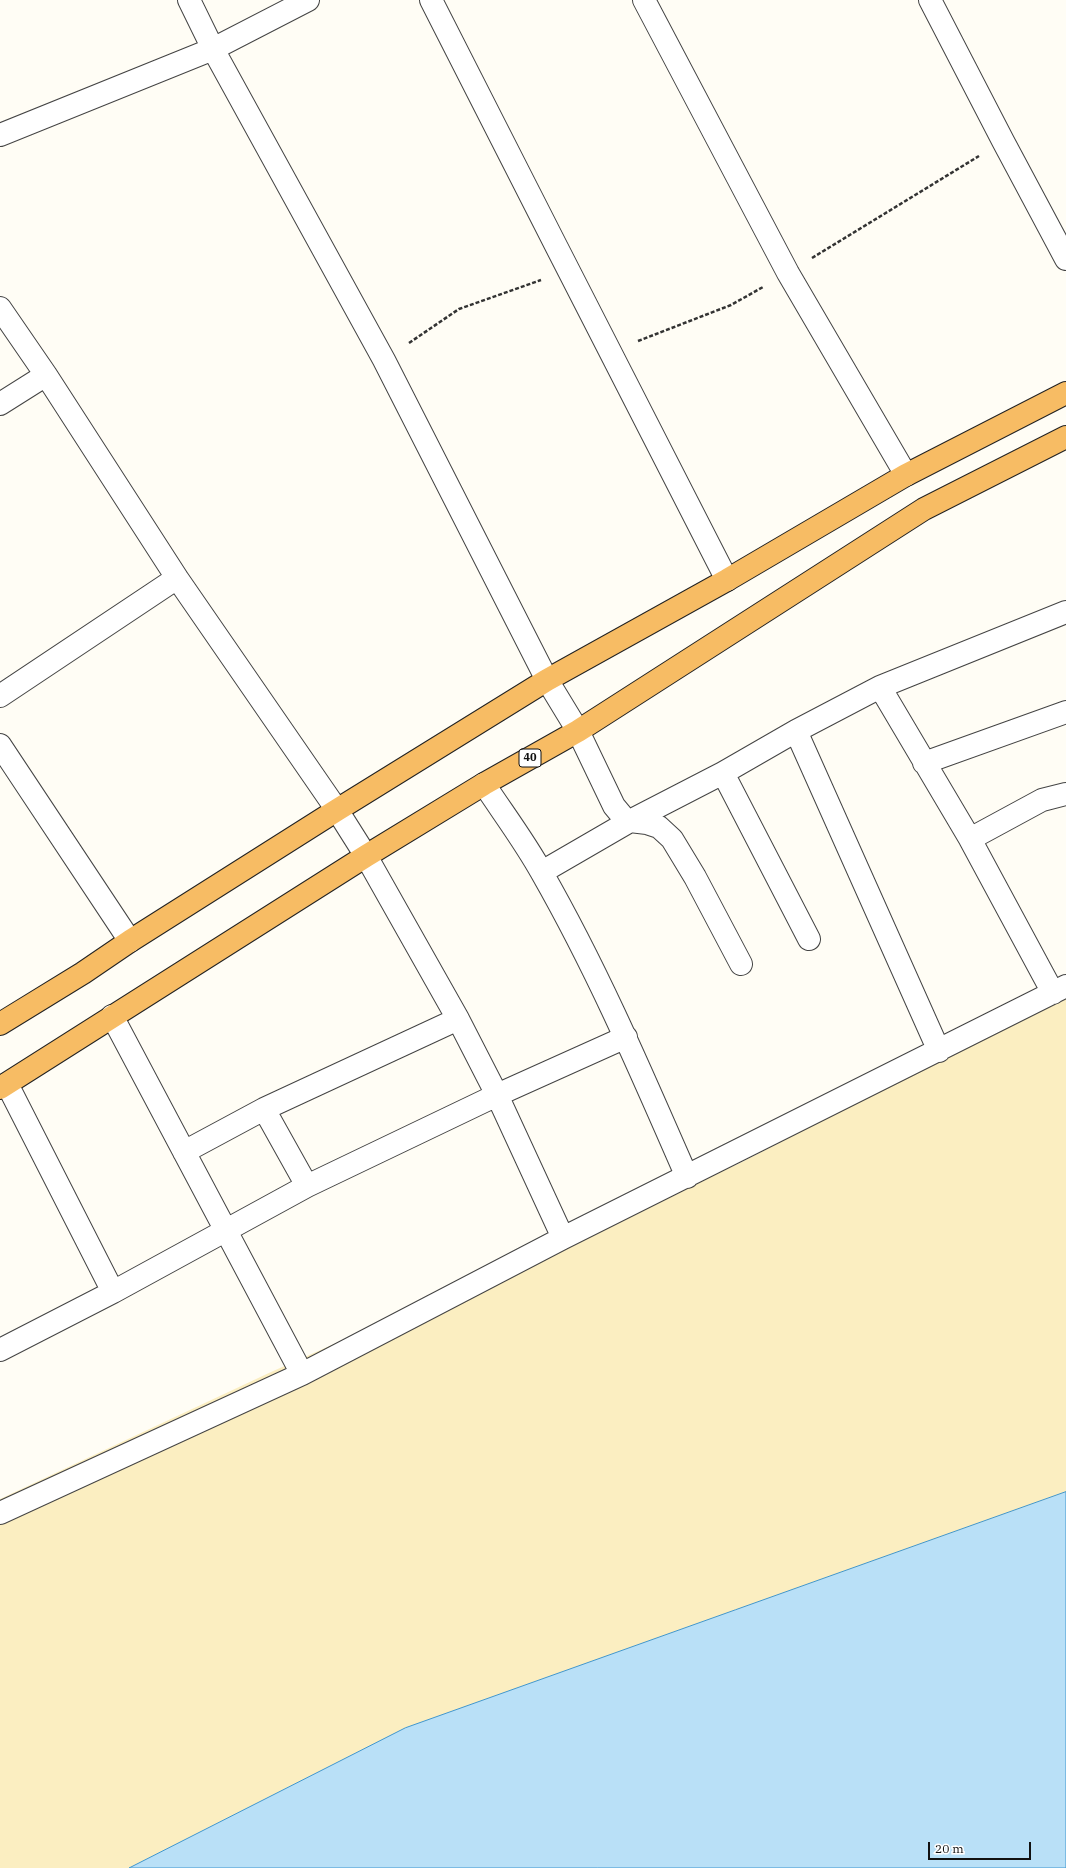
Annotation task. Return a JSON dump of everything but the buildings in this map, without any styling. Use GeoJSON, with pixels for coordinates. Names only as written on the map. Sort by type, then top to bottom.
{"type":"FeatureCollection","features":[{"type":"Feature","properties":{"kind":"highway"},"geometry":{"type":"LineString","coordinates":[[0,1024],[83,973],[130,941],[337,810],[547,680],[727,580],[906,475],[1066,393]]}},
{"type":"Feature","properties":{"kind":"highway","name":"40"},"geometry":{"type":"LineString","coordinates":[[4,1086],[366,856],[484,784],[578,731],[924,509],[1066,437]]}},
{"type":"Feature","properties":{"kind":"street"},"geometry":{"type":"LineString","coordinates":[[189,0],[214,49],[384,360],[547,680],[578,731],[614,806],[624,818],[630,821],[647,823],[659,827],[672,839],[695,877],[740,964]]}},
{"type":"Feature","properties":{"kind":"street"},"geometry":{"type":"LineString","coordinates":[[0,135],[214,49],[308,0]]}},
{"type":"Feature","properties":{"kind":"street"},"geometry":{"type":"LineString","coordinates":[[431,0],[567,271],[611,351],[727,580]]}},
{"type":"Feature","properties":{"kind":"street"},"geometry":{"type":"LineString","coordinates":[[644,0],[788,273],[906,475]]}},
{"type":"Feature","properties":{"kind":"street"},"geometry":{"type":"LineString","coordinates":[[930,0],[1066,259]]}},
{"type":"Feature","properties":{"kind":"street"},"geometry":{"type":"LineString","coordinates":[[0,308],[46,375],[177,578],[337,810],[366,856],[458,1019],[497,1095],[563,1238]]}},
{"type":"Feature","properties":{"kind":"street"},"geometry":{"type":"LineString","coordinates":[[0,404],[46,375]]}},
{"type":"Feature","properties":{"kind":"street"},"geometry":{"type":"LineString","coordinates":[[0,696],[177,578]]}},
{"type":"Feature","properties":{"kind":"street"},"geometry":{"type":"LineString","coordinates":[[542,872],[630,821],[723,773],[796,731],[880,687],[1066,612]]}},
{"type":"Feature","properties":{"kind":"street"},"geometry":{"type":"LineString","coordinates":[[0,1513],[302,1374],[563,1238],[1059,990],[880,687]]}},
{"type":"Feature","properties":{"kind":"street"},"geometry":{"type":"LineString","coordinates":[[924,763],[1066,712]]}},
{"type":"Feature","properties":{"kind":"street"},"geometry":{"type":"LineString","coordinates":[[796,731],[939,1051]]}},
{"type":"Feature","properties":{"kind":"street"},"geometry":{"type":"LineString","coordinates":[[0,745],[130,941]]}},
{"type":"Feature","properties":{"kind":"street"},"geometry":{"type":"LineString","coordinates":[[723,773],[809,939]]}},
{"type":"Feature","properties":{"kind":"street"},"geometry":{"type":"LineString","coordinates":[[484,784],[542,872],[626,1037],[687,1177]]}},
{"type":"Feature","properties":{"kind":"street"},"geometry":{"type":"LineString","coordinates":[[970,839],[1042,800],[1066,794]]}},
{"type":"Feature","properties":{"kind":"street"},"geometry":{"type":"LineString","coordinates":[[112,1016],[302,1374]]}},
{"type":"Feature","properties":{"kind":"street"},"geometry":{"type":"LineString","coordinates":[[184,1152],[264,1109],[458,1019]]}},
{"type":"Feature","properties":{"kind":"street"},"geometry":{"type":"LineString","coordinates":[[0,1350],[113,1292],[307,1186],[497,1095],[626,1037]]}},
{"type":"Feature","properties":{"kind":"street"},"geometry":{"type":"LineString","coordinates":[[4,1086],[113,1292]]}},
{"type":"Feature","properties":{"kind":"street"},"geometry":{"type":"LineString","coordinates":[[264,1109],[307,1186]]}},
{"type":"Feature","properties":{"kind":"path"},"geometry":{"type":"LineString","coordinates":[[611,351],[731,305],[788,273],[1003,141]]}},
{"type":"Feature","properties":{"kind":"path"},"geometry":{"type":"LineString","coordinates":[[384,360],[459,309],[567,271]]}},
{"type":"Feature","properties":{"kind":"sand"},"geometry":{"type":"Polygon","coordinates":[[[1066,995],[1066,1593],[518,1868],[0,1868],[0,1499],[271,1372],[738,1164],[1066,995]]]}},
{"type":"Feature","properties":{"kind":"water"},"geometry":{"type":"Polygon","coordinates":[[[1066,1492],[1066,1868],[129,1868],[405,1728],[1066,1492]]]}}]}
